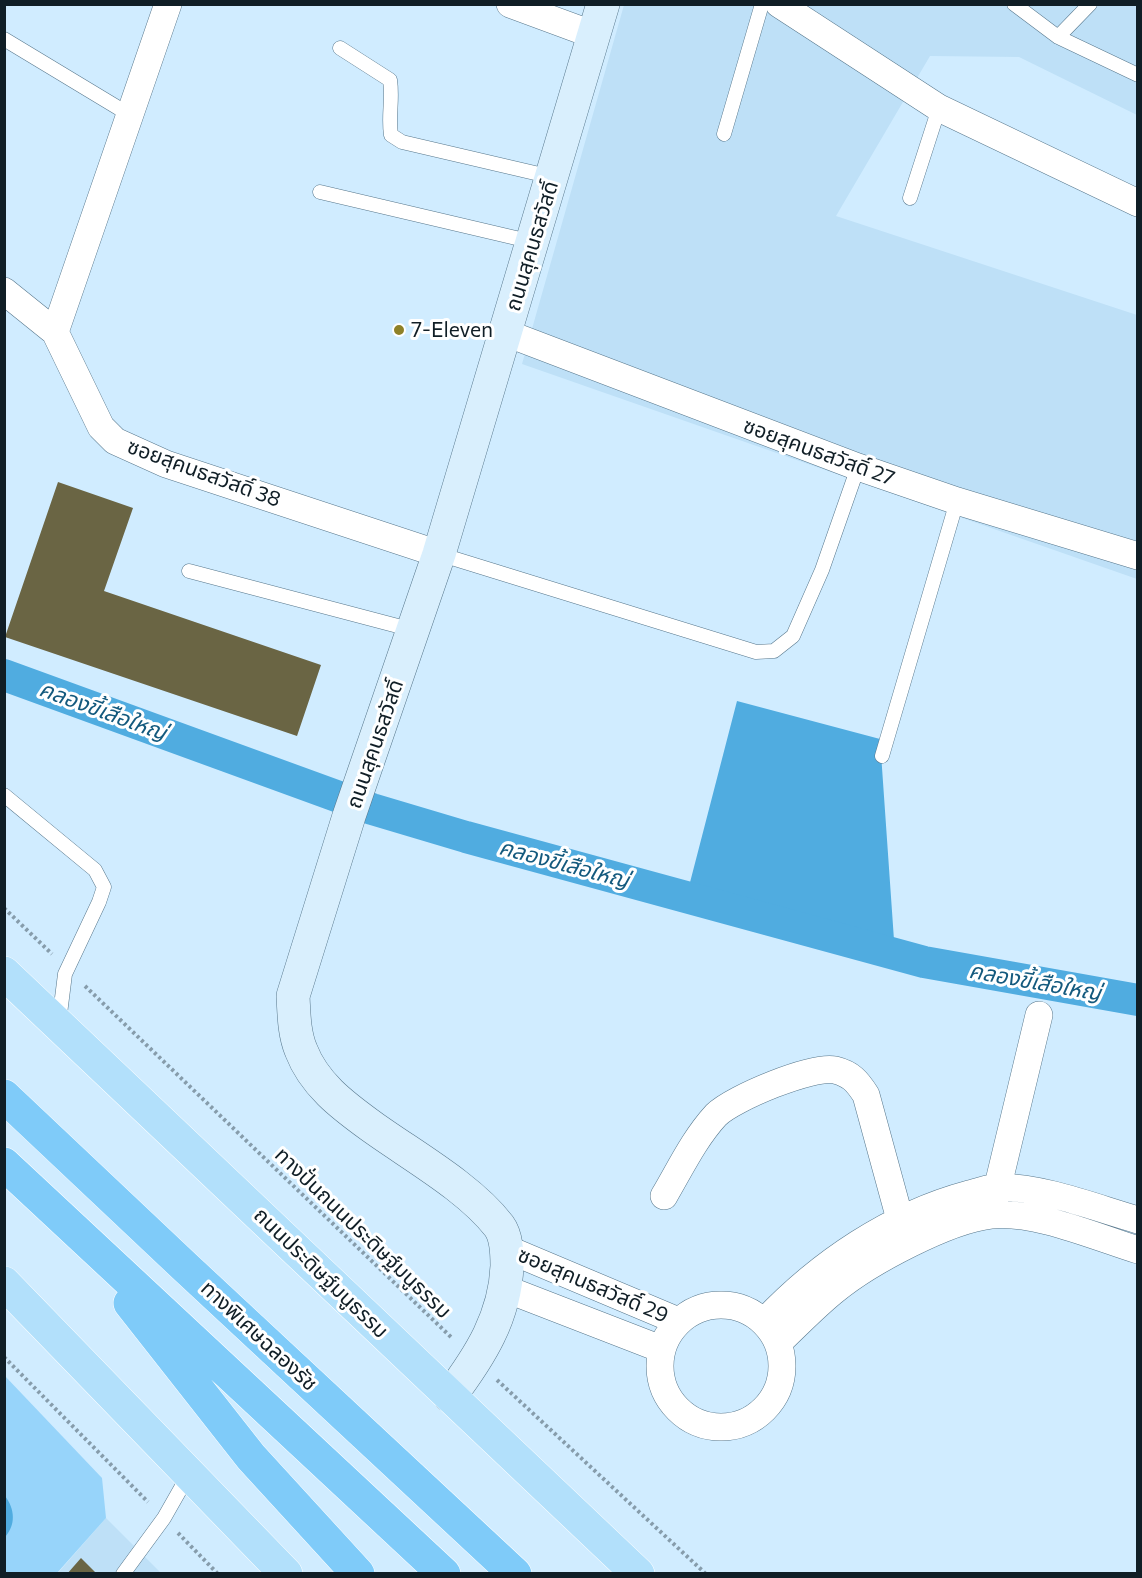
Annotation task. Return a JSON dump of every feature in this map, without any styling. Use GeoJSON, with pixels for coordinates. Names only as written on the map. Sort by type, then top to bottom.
{"type":"FeatureCollection","features":[{"type":"Feature","properties":{"kind":"highway","name":"ทางพิเศษฉลองรัช"},"geometry":{"type":"LineString","coordinates":[[4,1096],[515,1574]]}},
{"type":"Feature","properties":{"kind":"highway"},"geometry":{"type":"LineString","coordinates":[[4,1164],[444,1574]]}},
{"type":"Feature","properties":{"kind":"highway"},"geometry":{"type":"LineString","coordinates":[[64,1219],[251,1457],[358,1574]]}},
{"type":"Feature","properties":{"kind":"main road","name":"ถนนสุคนธสวัสดิ์"},"geometry":{"type":"LineString","coordinates":[[450,1396],[476,1361],[495,1325],[506,1289],[507,1249],[500,1228],[467,1195],[338,1102],[319,1081],[301,1050],[294,1022],[294,996],[360,785],[415,630],[439,554],[599,20]]}},
{"type":"Feature","properties":{"kind":"main road","name":"ถนนประดิษฐ์มนูธรรม"},"geometry":{"type":"LineString","coordinates":[[4,973],[638,1574]]}},
{"type":"Feature","properties":{"kind":"main road"},"geometry":{"type":"LineString","coordinates":[[4,1283],[286,1574]]}},
{"type":"Feature","properties":{"kind":"street"},"geometry":{"type":"LineString","coordinates":[[54,332],[168,4]]}},
{"type":"Feature","properties":{"kind":"street"},"geometry":{"type":"LineString","coordinates":[[510,4],[599,20]]}},
{"type":"Feature","properties":{"kind":"street"},"geometry":{"type":"LineString","coordinates":[[778,4],[939,108],[1137,203]]}},
{"type":"Feature","properties":{"kind":"street","name":"ซอยสุคนธสวัสดิ์ 38"},"geometry":{"type":"LineString","coordinates":[[4,291],[54,332],[101,427],[115,441],[166,464],[439,554]]}},
{"type":"Feature","properties":{"kind":"street","name":"ซอยสุคนธสวัสดิ์ 27"},"geometry":{"type":"LineString","coordinates":[[506,333],[858,467],[957,501],[1137,556]]}},
{"type":"Feature","properties":{"kind":"street"},"geometry":{"type":"LineString","coordinates":[[991,1215],[1039,1015]]}},
{"type":"Feature","properties":{"kind":"street"},"geometry":{"type":"LineString","coordinates":[[664,1197],[700,1136],[718,1113],[739,1100],[783,1080],[832,1070],[854,1077],[866,1095],[907,1245]]}},
{"type":"Feature","properties":{"kind":"street"},"geometry":{"type":"LineString","coordinates":[[771,1332],[826,1265],[900,1219],[950,1199],[997,1187],[1028,1189],[1137,1220]]}},
{"type":"Feature","properties":{"kind":"street"},"geometry":{"type":"LineString","coordinates":[[771,1332],[907,1245],[991,1215],[1022,1217],[1050,1223],[1137,1250]]}},
{"type":"Feature","properties":{"kind":"street","name":"ซอยสุคนธสวัสดิ์ 29"},"geometry":{"type":"LineString","coordinates":[[507,1249],[678,1320]]}},
{"type":"Feature","properties":{"kind":"street","name":"ซอยสุคนธสวัสดิ์ 29"},"geometry":{"type":"LineString","coordinates":[[506,1289],[661,1350]]}},
{"type":"Feature","properties":{"kind":"street"},"geometry":{"type":"LineString","coordinates":[[707,1305],[740,1307],[771,1332],[782,1372],[773,1399],[752,1420],[724,1428],[695,1423],[672,1405],[660,1379],[661,1350],[678,1320],[707,1305]]}},
{"type":"Feature","properties":{"kind":"lane"},"geometry":{"type":"LineString","coordinates":[[724,134],[762,4]]}},
{"type":"Feature","properties":{"kind":"lane"},"geometry":{"type":"LineString","coordinates":[[1014,4],[1058,37],[1137,75]]}},
{"type":"Feature","properties":{"kind":"lane"},"geometry":{"type":"LineString","coordinates":[[1058,37],[1090,4]]}},
{"type":"Feature","properties":{"kind":"lane"},"geometry":{"type":"LineString","coordinates":[[4,39],[130,115]]}},
{"type":"Feature","properties":{"kind":"lane"},"geometry":{"type":"LineString","coordinates":[[340,48],[390,80],[393,96],[389,123],[391,135],[402,142],[552,177]]}},
{"type":"Feature","properties":{"kind":"lane"},"geometry":{"type":"LineString","coordinates":[[910,198],[939,108]]}},
{"type":"Feature","properties":{"kind":"lane"},"geometry":{"type":"LineString","coordinates":[[320,192],[533,242]]}},
{"type":"Feature","properties":{"kind":"lane"},"geometry":{"type":"LineString","coordinates":[[439,554],[756,652],[774,651],[793,636],[808,606],[858,467]]}},
{"type":"Feature","properties":{"kind":"lane"},"geometry":{"type":"LineString","coordinates":[[882,756],[957,501]]}},
{"type":"Feature","properties":{"kind":"lane"},"geometry":{"type":"LineString","coordinates":[[189,572],[415,630]]}},
{"type":"Feature","properties":{"kind":"lane"},"geometry":{"type":"LineString","coordinates":[[4,795],[95,870],[104,887],[68,970],[59,1023]]}},
{"type":"Feature","properties":{"kind":"lane"},"geometry":{"type":"LineString","coordinates":[[123,1574],[164,1518],[189,1474]]}},
{"type":"Feature","properties":{"kind":"path","name":"ทางปั่นถนนประดิษฐ์มนูธรรม"},"geometry":{"type":"LineString","coordinates":[[4,908],[344,1238],[706,1574]]}},
{"type":"Feature","properties":{"kind":"path"},"geometry":{"type":"LineString","coordinates":[[4,1357],[218,1574]]}},
{"type":"Feature","properties":{"kind":"shaded area"},"geometry":{"type":"Polygon","coordinates":[[[624,5],[1137,5],[1137,115],[1019,57],[930,56],[836,216],[1137,315],[1137,579],[522,364],[624,5]]]}},
{"type":"Feature","properties":{"kind":"shaded area"},"geometry":{"type":"Polygon","coordinates":[[[737,701],[880,739],[894,940],[687,894],[737,701]]]}},
{"type":"Feature","properties":{"kind":"shaded area"},"geometry":{"type":"Polygon","coordinates":[[[4,1375],[102,1478],[106,1518],[57,1573],[5,1573],[4,1375]]]}},
{"type":"Feature","properties":{"kind":"shaded area"},"geometry":{"type":"Polygon","coordinates":[[[5,1496],[11,1506],[13,1517],[9,1532],[5,1537],[5,1496]]]}},
{"type":"Feature","properties":{"kind":"shaded area"},"geometry":{"type":"Polygon","coordinates":[[[106,1518],[161,1573],[57,1574],[106,1518]]]}},
{"type":"Feature","properties":{"kind":"building"},"geometry":{"type":"Polygon","coordinates":[[[58,482],[133,508],[104,591],[321,665],[297,736],[5,637],[58,482]]]}},
{"type":"Feature","properties":{"kind":"building"},"geometry":{"type":"Polygon","coordinates":[[[81,1558],[97,1574],[67,1574],[81,1558]]]}},
{"type":"Feature","properties":{"kind":"waterway","name":"คลองขี้เสือใหญ่"},"geometry":{"type":"LineString","coordinates":[[4,675],[372,809],[466,837],[924,962],[1138,1000]]}},
{"type":"Feature","properties":{"kind":"place","name":"7-Eleven"},"geometry":{"type":"Point","coordinates":[399,330]}}]}
